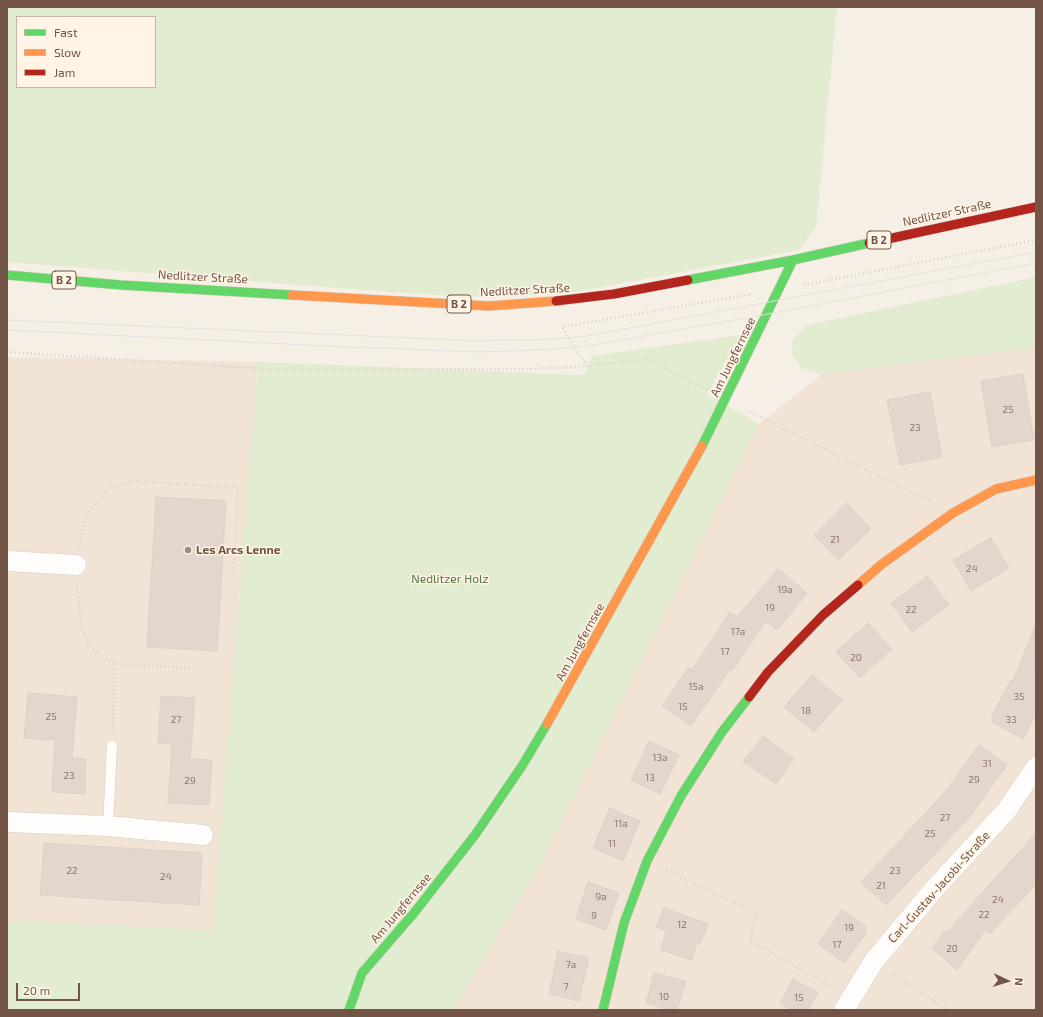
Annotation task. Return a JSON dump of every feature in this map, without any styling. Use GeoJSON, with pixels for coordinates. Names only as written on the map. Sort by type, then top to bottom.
{"type":"FeatureCollection","features":[{"type":"Feature","properties":{"kind":"street","name":"Nedlitzer Straße"},"geometry":{"type":"LineString","coordinates":[[7,275],[121,285],[489,306],[594,297],[793,260],[964,220],[1036,207]]}},
{"type":"Feature","properties":{"kind":"street","name":"Am Jungfernsee"},"geometry":{"type":"LineString","coordinates":[[349,1010],[362,973],[414,913],[475,835],[522,766],[550,720],[681,486],[726,400],[793,260]]}},
{"type":"Feature","properties":{"kind":"street"},"geometry":{"type":"LineString","coordinates":[[603,1010],[624,923],[647,861],[689,783],[722,732],[768,672],[823,615],[876,569],[953,513],[996,489],[1036,480]]}},
{"type":"Feature","properties":{"kind":"street"},"geometry":{"type":"LineString","coordinates":[[7,561],[76,565]]}},
{"type":"Feature","properties":{"kind":"street","name":"Carl-Gustav-Jacobi-Straße"},"geometry":{"type":"LineString","coordinates":[[848,1004],[874,961],[935,888],[1007,810],[1036,767]]}},
{"type":"Feature","properties":{"kind":"street"},"geometry":{"type":"LineString","coordinates":[[7,822],[108,826],[203,835]]}},
{"type":"Feature","properties":{"kind":"lane"},"geometry":{"type":"LineString","coordinates":[[108,826],[112,745]]}},
{"type":"Feature","properties":{"kind":"path"},"geometry":{"type":"LineString","coordinates":[[7,352],[268,369],[529,369],[587,366],[647,359],[953,513]]}},
{"type":"Feature","properties":{"kind":"path"},"geometry":{"type":"LineString","coordinates":[[191,668],[114,664],[89,647],[81,623],[77,596],[76,565],[85,517],[108,488],[137,481],[238,488],[234,577]]}},
{"type":"Feature","properties":{"kind":"path"},"geometry":{"type":"LineString","coordinates":[[112,745],[114,664]]}},
{"type":"Feature","properties":{"kind":"path"},"geometry":{"type":"LineString","coordinates":[[647,861],[756,913],[751,941],[848,1004]]}},
{"type":"Feature","properties":{"kind":"path"},"geometry":{"type":"LineString","coordinates":[[874,961],[948,1010]]}},
{"type":"Feature","properties":{"kind":"shaded area"},"geometry":{"type":"Polygon","coordinates":[[[1036,347],[1036,1010],[453,1010],[540,865],[759,424],[822,374],[1036,347]]]}},
{"type":"Feature","properties":{"kind":"shaded area"},"geometry":{"type":"Polygon","coordinates":[[[7,357],[258,362],[213,931],[7,921],[7,357]]]}},
{"type":"Feature","properties":{"kind":"green space"},"geometry":{"type":"Polygon","coordinates":[[[7,7],[837,7],[816,227],[799,250],[575,292],[485,297],[388,292],[7,262],[7,7]]]}},
{"type":"Feature","properties":{"kind":"green space"},"geometry":{"type":"Polygon","coordinates":[[[1036,277],[1036,347],[822,374],[802,368],[792,354],[793,340],[807,325],[1036,277]]]}},
{"type":"Feature","properties":{"kind":"green space","name":"Nedlitzer Holz"},"geometry":{"type":"Polygon","coordinates":[[[741,335],[707,394],[759,424],[540,865],[453,1010],[7,1010],[7,921],[213,930],[258,362],[585,375],[592,356],[741,335]]]}},
{"type":"Feature","properties":{"kind":"building"},"geometry":{"type":"Polygon","coordinates":[[[1023,374],[1034,440],[992,447],[981,381],[1023,374]]]}},
{"type":"Feature","properties":{"kind":"building"},"geometry":{"type":"Polygon","coordinates":[[[930,392],[942,457],[900,465],[887,400],[930,392]]]}},
{"type":"Feature","properties":{"kind":"building","name":"Les Arcs Lenne"},"geometry":{"type":"Polygon","coordinates":[[[156,497],[226,501],[217,651],[147,647],[156,497]]]}},
{"type":"Feature","properties":{"kind":"building"},"geometry":{"type":"Polygon","coordinates":[[[847,503],[871,529],[838,560],[814,535],[847,503]]]}},
{"type":"Feature","properties":{"kind":"building"},"geometry":{"type":"Polygon","coordinates":[[[991,538],[1009,568],[971,591],[953,560],[991,538]]]}},
{"type":"Feature","properties":{"kind":"building"},"geometry":{"type":"Polygon","coordinates":[[[778,569],[807,593],[777,630],[766,621],[732,671],[730,669],[691,726],[662,706],[689,667],[692,670],[730,612],[737,617],[778,569]]]}},
{"type":"Feature","properties":{"kind":"building"},"geometry":{"type":"Polygon","coordinates":[[[927,576],[949,605],[912,632],[891,603],[927,576]]]}},
{"type":"Feature","properties":{"kind":"building"},"geometry":{"type":"Polygon","coordinates":[[[868,623],[892,649],[860,678],[836,652],[868,623]]]}},
{"type":"Feature","properties":{"kind":"building"},"geometry":{"type":"Polygon","coordinates":[[[1035,626],[1036,714],[1023,739],[992,722],[992,715],[1011,680],[1013,681],[1035,626]]]}},
{"type":"Feature","properties":{"kind":"building"},"geometry":{"type":"Polygon","coordinates":[[[812,675],[842,700],[814,732],[784,707],[812,675]]]}},
{"type":"Feature","properties":{"kind":"building"},"geometry":{"type":"Polygon","coordinates":[[[28,693],[77,697],[72,758],[86,759],[85,794],[52,792],[55,740],[24,738],[28,693]]]}},
{"type":"Feature","properties":{"kind":"building"},"geometry":{"type":"Polygon","coordinates":[[[161,696],[195,698],[190,759],[212,760],[209,805],[168,803],[172,744],[158,743],[161,696]]]}},
{"type":"Feature","properties":{"kind":"building"},"geometry":{"type":"Polygon","coordinates":[[[763,736],[794,759],[776,784],[743,761],[763,736]]]}},
{"type":"Feature","properties":{"kind":"building"},"geometry":{"type":"Polygon","coordinates":[[[649,741],[679,755],[660,794],[631,780],[649,741]]]}},
{"type":"Feature","properties":{"kind":"building"},"geometry":{"type":"Polygon","coordinates":[[[979,745],[1007,765],[969,818],[886,905],[861,882],[945,792],[979,745]]]}},
{"type":"Feature","properties":{"kind":"building"},"geometry":{"type":"Polygon","coordinates":[[[610,808],[640,821],[623,861],[593,848],[610,808]]]}},
{"type":"Feature","properties":{"kind":"building"},"geometry":{"type":"Polygon","coordinates":[[[1036,833],[1036,884],[990,934],[985,930],[957,970],[932,948],[944,931],[946,933],[1036,833]]]}},
{"type":"Feature","properties":{"kind":"building"},"geometry":{"type":"Polygon","coordinates":[[[44,843],[202,853],[199,905],[40,895],[44,843]]]}},
{"type":"Feature","properties":{"kind":"building"},"geometry":{"type":"Polygon","coordinates":[[[588,882],[619,893],[606,930],[576,919],[588,882]]]}},
{"type":"Feature","properties":{"kind":"building"},"geometry":{"type":"Polygon","coordinates":[[[664,908],[708,924],[700,944],[697,943],[692,960],[661,950],[666,931],[656,927],[664,908]]]}},
{"type":"Feature","properties":{"kind":"building"},"geometry":{"type":"Polygon","coordinates":[[[842,910],[866,926],[866,933],[844,963],[818,944],[842,910]]]}},
{"type":"Feature","properties":{"kind":"building"},"geometry":{"type":"Polygon","coordinates":[[[558,951],[589,958],[579,1001],[549,994],[558,951]]]}},
{"type":"Feature","properties":{"kind":"building"},"geometry":{"type":"Polygon","coordinates":[[[654,973],[686,981],[677,1010],[669,1010],[646,1003],[654,973]]]}},
{"type":"Feature","properties":{"kind":"building"},"geometry":{"type":"Polygon","coordinates":[[[793,979],[818,993],[808,1010],[791,1010],[780,1003],[793,979]]]}},
{"type":"Feature","properties":{"kind":"tram line"},"geometry":{"type":"LineString","coordinates":[[7,320],[478,341],[552,339],[587,336],[1036,252]]}},
{"type":"Feature","properties":{"kind":"tram line"},"geometry":{"type":"LineString","coordinates":[[7,330],[479,352],[555,349],[593,345],[768,314],[1036,263]]}},
{"type":"Feature","properties":{"kind":"traffic: fast"},"geometry":{"type":"LineString","coordinates":[[688,280],[793,260],[869,243]]}},
{"type":"Feature","properties":{"kind":"traffic: fast"},"geometry":{"type":"LineString","coordinates":[[702,446],[793,260]]}},
{"type":"Feature","properties":{"kind":"traffic: fast"},"geometry":{"type":"LineString","coordinates":[[7,275],[121,285],[292,295]]}},
{"type":"Feature","properties":{"kind":"traffic: fast"},"geometry":{"type":"LineString","coordinates":[[603,1010],[624,923],[647,861],[681,796],[722,732],[749,697]]}},
{"type":"Feature","properties":{"kind":"traffic: fast"},"geometry":{"type":"LineString","coordinates":[[349,1010],[362,973],[414,913],[475,835],[522,766],[547,724]]}},
{"type":"Feature","properties":{"kind":"traffic: slow"},"geometry":{"type":"LineString","coordinates":[[292,295],[489,306],[556,301]]}},
{"type":"Feature","properties":{"kind":"traffic: slow"},"geometry":{"type":"LineString","coordinates":[[547,724],[702,446]]}},
{"type":"Feature","properties":{"kind":"traffic: slow"},"geometry":{"type":"LineString","coordinates":[[858,585],[882,564],[953,513],[996,489],[1036,480]]}},
{"type":"Feature","properties":{"kind":"traffic: jam"},"geometry":{"type":"LineString","coordinates":[[869,243],[1036,207]]}},
{"type":"Feature","properties":{"kind":"traffic: jam"},"geometry":{"type":"LineString","coordinates":[[556,301],[614,294],[688,280]]}},
{"type":"Feature","properties":{"kind":"traffic: jam"},"geometry":{"type":"LineString","coordinates":[[749,697],[768,672],[823,615],[858,585]]}},
{"type":"Feature","properties":{"kind":"place","name":"Les Arcs Lenne"},"geometry":{"type":"Point","coordinates":[188,550]}}]}
